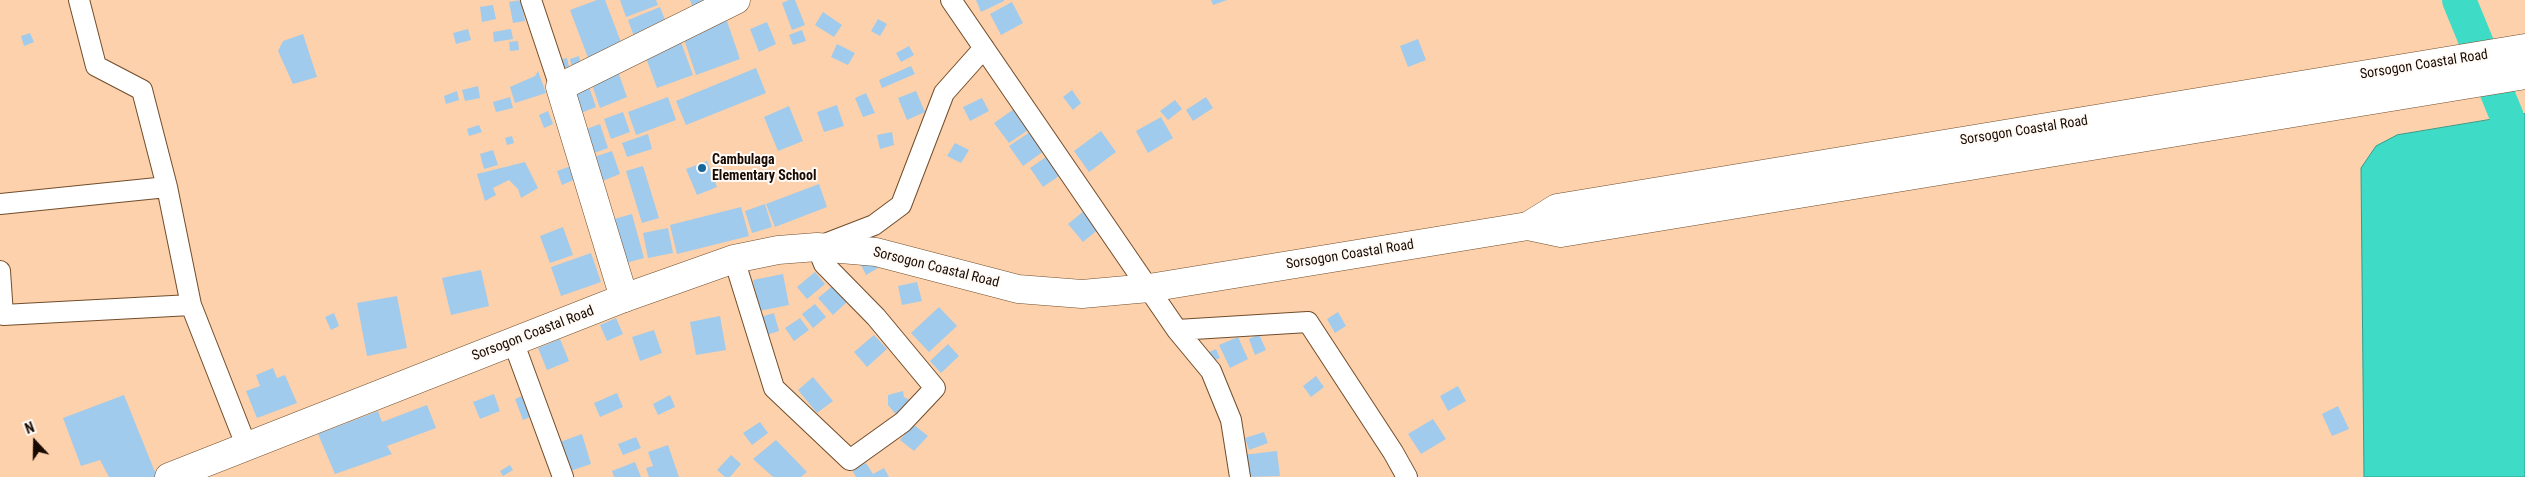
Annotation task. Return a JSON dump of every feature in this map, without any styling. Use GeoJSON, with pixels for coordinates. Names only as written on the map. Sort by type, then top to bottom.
{"type":"FeatureCollection","features":[{"type":"Feature","properties":{"kind":"main road"},"geometry":{"type":"LineString","coordinates":[[624,298],[560,87],[736,0]]}},
{"type":"Feature","properties":{"kind":"main road","name":"Sorsogon Coastal Road"},"geometry":{"type":"LineString","coordinates":[[169,477],[246,445],[624,298],[734,259],[778,250],[817,247],[876,252],[1018,289],[1082,294],[1149,288],[1528,226],[1561,232],[2335,93],[2525,48]]}},
{"type":"Feature","properties":{"kind":"main road","name":"Sorsogon Coastal Road"},"geometry":{"type":"LineString","coordinates":[[2335,93],[2525,75]]}},
{"type":"Feature","properties":{"kind":"street"},"geometry":{"type":"LineString","coordinates":[[79,0],[96,66],[142,90],[168,187],[191,305],[246,445]]}},
{"type":"Feature","properties":{"kind":"street"},"geometry":{"type":"LineString","coordinates":[[530,0],[560,87]]}},
{"type":"Feature","properties":{"kind":"street"},"geometry":{"type":"LineString","coordinates":[[951,0],[1177,330],[1212,371],[1231,420],[1240,477]]}},
{"type":"Feature","properties":{"kind":"street"},"geometry":{"type":"LineString","coordinates":[[734,259],[774,388],[850,460],[903,422],[935,388],[876,317],[824,264],[817,247],[874,225],[901,205],[944,93],[984,48]]}},
{"type":"Feature","properties":{"kind":"street"},"geometry":{"type":"LineString","coordinates":[[0,204],[168,187]]}},
{"type":"Feature","properties":{"kind":"street"},"geometry":{"type":"LineString","coordinates":[[0,271],[3,315],[191,305]]}},
{"type":"Feature","properties":{"kind":"street"},"geometry":{"type":"LineString","coordinates":[[1177,330],[1308,322],[1407,477]]}},
{"type":"Feature","properties":{"kind":"street"},"geometry":{"type":"LineString","coordinates":[[512,341],[563,477]]}},
{"type":"Feature","properties":{"kind":"water"},"geometry":{"type":"Polygon","coordinates":[[[2525,114],[2525,477],[2364,477],[2361,168],[2376,146],[2397,135],[2525,114]]]}},
{"type":"Feature","properties":{"kind":"building"},"geometry":{"type":"Polygon","coordinates":[[[521,0],[525,21],[513,23],[509,2],[521,0]]]}},
{"type":"Feature","properties":{"kind":"building"},"geometry":{"type":"Polygon","coordinates":[[[597,0],[605,0],[624,50],[590,63],[570,10],[597,0]]]}},
{"type":"Feature","properties":{"kind":"building"},"geometry":{"type":"Polygon","coordinates":[[[620,0],[656,0],[658,5],[626,17],[620,0]]]}},
{"type":"Feature","properties":{"kind":"building"},"geometry":{"type":"Polygon","coordinates":[[[690,0],[727,0],[695,13],[690,0]]]}},
{"type":"Feature","properties":{"kind":"building"},"geometry":{"type":"Polygon","coordinates":[[[795,0],[805,25],[792,30],[782,3],[795,0]]]}},
{"type":"Feature","properties":{"kind":"building"},"geometry":{"type":"Polygon","coordinates":[[[976,0],[1004,0],[1004,1],[981,12],[976,0]]]}},
{"type":"Feature","properties":{"kind":"building"},"geometry":{"type":"Polygon","coordinates":[[[1211,0],[1227,0],[1213,5],[1211,0]]]}},
{"type":"Feature","properties":{"kind":"building"},"geometry":{"type":"Polygon","coordinates":[[[1012,2],[1023,23],[1001,35],[990,14],[1012,2]]]}},
{"type":"Feature","properties":{"kind":"building"},"geometry":{"type":"Polygon","coordinates":[[[493,5],[496,19],[482,22],[480,7],[493,5]]]}},
{"type":"Feature","properties":{"kind":"building"},"geometry":{"type":"Polygon","coordinates":[[[660,7],[669,30],[636,42],[628,20],[660,7]]]}},
{"type":"Feature","properties":{"kind":"building"},"geometry":{"type":"Polygon","coordinates":[[[823,12],[842,25],[834,37],[815,25],[823,12]]]}},
{"type":"Feature","properties":{"kind":"building"},"geometry":{"type":"Polygon","coordinates":[[[878,19],[887,24],[880,36],[871,31],[878,19]]]}},
{"type":"Feature","properties":{"kind":"building"},"geometry":{"type":"Polygon","coordinates":[[[727,21],[740,59],[696,75],[683,36],[727,21]]]}},
{"type":"Feature","properties":{"kind":"building"},"geometry":{"type":"Polygon","coordinates":[[[767,22],[776,44],[759,52],[750,29],[767,22]]]}},
{"type":"Feature","properties":{"kind":"building"},"geometry":{"type":"Polygon","coordinates":[[[468,29],[471,40],[456,44],[453,33],[468,29]]]}},
{"type":"Feature","properties":{"kind":"building"},"geometry":{"type":"Polygon","coordinates":[[[511,29],[513,39],[494,42],[493,32],[511,29]]]}},
{"type":"Feature","properties":{"kind":"building"},"geometry":{"type":"Polygon","coordinates":[[[802,30],[806,41],[793,45],[789,35],[802,30]]]}},
{"type":"Feature","properties":{"kind":"building"},"geometry":{"type":"Polygon","coordinates":[[[30,33],[34,42],[24,46],[21,36],[30,33]]]}},
{"type":"Feature","properties":{"kind":"building"},"geometry":{"type":"Polygon","coordinates":[[[303,34],[317,77],[293,84],[278,51],[283,41],[303,34]]]}},
{"type":"Feature","properties":{"kind":"building"},"geometry":{"type":"Polygon","coordinates":[[[1418,39],[1426,60],[1408,67],[1400,46],[1418,39]]]}},
{"type":"Feature","properties":{"kind":"building"},"geometry":{"type":"Polygon","coordinates":[[[518,41],[519,50],[510,51],[509,42],[518,41]]]}},
{"type":"Feature","properties":{"kind":"building"},"geometry":{"type":"Polygon","coordinates":[[[681,42],[693,75],[657,88],[645,55],[681,42]]]}},
{"type":"Feature","properties":{"kind":"building"},"geometry":{"type":"Polygon","coordinates":[[[837,44],[855,53],[848,65],[831,57],[837,44]]]}},
{"type":"Feature","properties":{"kind":"building"},"geometry":{"type":"Polygon","coordinates":[[[909,46],[914,55],[901,62],[896,53],[909,46]]]}},
{"type":"Feature","properties":{"kind":"building"},"geometry":{"type":"Polygon","coordinates":[[[579,56],[581,66],[572,68],[570,59],[579,56]]]}},
{"type":"Feature","properties":{"kind":"building"},"geometry":{"type":"Polygon","coordinates":[[[567,58],[570,71],[561,73],[558,60],[567,58]]]}},
{"type":"Feature","properties":{"kind":"building"},"geometry":{"type":"Polygon","coordinates":[[[911,66],[915,74],[882,88],[879,80],[911,66]]]}},
{"type":"Feature","properties":{"kind":"building"},"geometry":{"type":"Polygon","coordinates":[[[756,68],[766,93],[686,125],[676,101],[756,68]]]}},
{"type":"Feature","properties":{"kind":"building"},"geometry":{"type":"Polygon","coordinates":[[[617,69],[627,97],[600,108],[590,79],[617,69]]]}},
{"type":"Feature","properties":{"kind":"building"},"geometry":{"type":"Polygon","coordinates":[[[538,71],[546,93],[515,103],[510,87],[535,76],[538,71]]]}},
{"type":"Feature","properties":{"kind":"building"},"geometry":{"type":"Polygon","coordinates":[[[478,86],[480,98],[465,101],[462,90],[478,86]]]}},
{"type":"Feature","properties":{"kind":"building"},"geometry":{"type":"Polygon","coordinates":[[[589,87],[596,107],[581,113],[574,93],[589,87]]]}},
{"type":"Feature","properties":{"kind":"building"},"geometry":{"type":"Polygon","coordinates":[[[1072,90],[1081,103],[1073,110],[1063,97],[1072,90]]]}},
{"type":"Feature","properties":{"kind":"building"},"geometry":{"type":"Polygon","coordinates":[[[457,91],[459,100],[446,104],[444,96],[457,91]]]}},
{"type":"Feature","properties":{"kind":"building"},"geometry":{"type":"Polygon","coordinates":[[[916,91],[925,112],[907,120],[898,98],[916,91]]]}},
{"type":"Feature","properties":{"kind":"building"},"geometry":{"type":"Polygon","coordinates":[[[866,93],[875,113],[863,117],[855,98],[866,93]]]}},
{"type":"Feature","properties":{"kind":"building"},"geometry":{"type":"Polygon","coordinates":[[[510,97],[513,108],[496,112],[493,102],[510,97]]]}},
{"type":"Feature","properties":{"kind":"building"},"geometry":{"type":"Polygon","coordinates":[[[668,97],[676,120],[636,135],[628,112],[668,97]]]}},
{"type":"Feature","properties":{"kind":"building"},"geometry":{"type":"Polygon","coordinates":[[[1206,97],[1213,108],[1193,121],[1186,110],[1206,97]]]}},
{"type":"Feature","properties":{"kind":"building"},"geometry":{"type":"Polygon","coordinates":[[[982,98],[989,111],[970,121],[963,107],[982,98]]]}},
{"type":"Feature","properties":{"kind":"building"},"geometry":{"type":"Polygon","coordinates":[[[1175,100],[1182,109],[1168,120],[1160,111],[1175,100]]]}},
{"type":"Feature","properties":{"kind":"building"},"geometry":{"type":"Polygon","coordinates":[[[837,105],[844,126],[824,132],[817,112],[837,105]]]}},
{"type":"Feature","properties":{"kind":"building"},"geometry":{"type":"Polygon","coordinates":[[[789,106],[803,141],[778,151],[764,117],[789,106]]]}},
{"type":"Feature","properties":{"kind":"building"},"geometry":{"type":"Polygon","coordinates":[[[1014,109],[1028,130],[1009,143],[994,123],[1014,109]]]}},
{"type":"Feature","properties":{"kind":"building"},"geometry":{"type":"Polygon","coordinates":[[[548,111],[553,124],[544,128],[539,115],[548,111]]]}},
{"type":"Feature","properties":{"kind":"building"},"geometry":{"type":"Polygon","coordinates":[[[623,112],[630,132],[611,139],[604,119],[623,112]]]}},
{"type":"Feature","properties":{"kind":"building"},"geometry":{"type":"Polygon","coordinates":[[[1161,117],[1173,138],[1148,153],[1136,131],[1161,117]]]}},
{"type":"Feature","properties":{"kind":"building"},"geometry":{"type":"Polygon","coordinates":[[[600,124],[608,148],[589,155],[581,131],[600,124]]]}},
{"type":"Feature","properties":{"kind":"building"},"geometry":{"type":"Polygon","coordinates":[[[479,125],[482,132],[469,136],[467,129],[479,125]]]}},
{"type":"Feature","properties":{"kind":"building"},"geometry":{"type":"Polygon","coordinates":[[[1101,131],[1116,152],[1089,172],[1074,151],[1101,131]]]}},
{"type":"Feature","properties":{"kind":"building"},"geometry":{"type":"Polygon","coordinates":[[[892,132],[894,145],[880,149],[877,135],[892,132]]]}},
{"type":"Feature","properties":{"kind":"building"},"geometry":{"type":"Polygon","coordinates":[[[1030,132],[1044,151],[1023,166],[1009,146],[1030,132]]]}},
{"type":"Feature","properties":{"kind":"building"},"geometry":{"type":"Polygon","coordinates":[[[648,134],[652,149],[627,157],[622,143],[648,134]]]}},
{"type":"Feature","properties":{"kind":"building"},"geometry":{"type":"Polygon","coordinates":[[[512,136],[514,143],[507,145],[505,138],[512,136]]]}},
{"type":"Feature","properties":{"kind":"building"},"geometry":{"type":"Polygon","coordinates":[[[955,143],[969,150],[961,163],[947,156],[955,143]]]}},
{"type":"Feature","properties":{"kind":"building"},"geometry":{"type":"Polygon","coordinates":[[[493,150],[498,165],[484,169],[480,154],[493,150]]]}},
{"type":"Feature","properties":{"kind":"building"},"geometry":{"type":"Polygon","coordinates":[[[612,151],[620,174],[600,182],[591,158],[612,151]]]}},
{"type":"Feature","properties":{"kind":"building"},"geometry":{"type":"Polygon","coordinates":[[[1046,157],[1059,176],[1043,187],[1030,168],[1046,157]]]}},
{"type":"Feature","properties":{"kind":"building"},"geometry":{"type":"Polygon","coordinates":[[[707,161],[717,187],[697,195],[686,169],[707,161]]]}},
{"type":"Feature","properties":{"kind":"building"},"geometry":{"type":"Polygon","coordinates":[[[525,162],[538,188],[521,198],[518,189],[509,180],[493,188],[496,195],[485,201],[477,174],[525,162]]]}},
{"type":"Feature","properties":{"kind":"building"},"geometry":{"type":"Polygon","coordinates":[[[574,165],[578,178],[562,185],[557,171],[574,165]]]}},
{"type":"Feature","properties":{"kind":"building"},"geometry":{"type":"Polygon","coordinates":[[[643,166],[659,218],[642,223],[626,171],[643,166]]]}},
{"type":"Feature","properties":{"kind":"building"},"geometry":{"type":"Polygon","coordinates":[[[819,184],[827,207],[775,227],[766,204],[819,184]]]}},
{"type":"Feature","properties":{"kind":"building"},"geometry":{"type":"Polygon","coordinates":[[[765,204],[772,227],[752,233],[745,211],[765,204]]]}},
{"type":"Feature","properties":{"kind":"building"},"geometry":{"type":"Polygon","coordinates":[[[741,207],[749,236],[677,254],[670,225],[741,207]]]}},
{"type":"Feature","properties":{"kind":"building"},"geometry":{"type":"Polygon","coordinates":[[[1085,210],[1100,228],[1083,242],[1068,224],[1085,210]]]}},
{"type":"Feature","properties":{"kind":"building"},"geometry":{"type":"Polygon","coordinates":[[[632,214],[644,258],[619,265],[607,221],[632,214]]]}},
{"type":"Feature","properties":{"kind":"building"},"geometry":{"type":"Polygon","coordinates":[[[563,227],[573,255],[550,263],[540,236],[563,227]]]}},
{"type":"Feature","properties":{"kind":"building"},"geometry":{"type":"Polygon","coordinates":[[[668,228],[673,253],[648,258],[643,233],[668,228]]]}},
{"type":"Feature","properties":{"kind":"building"},"geometry":{"type":"Polygon","coordinates":[[[591,253],[601,282],[561,296],[551,267],[591,253]]]}},
{"type":"Feature","properties":{"kind":"building"},"geometry":{"type":"Polygon","coordinates":[[[872,256],[878,268],[866,275],[860,263],[872,256]]]}},
{"type":"Feature","properties":{"kind":"building"},"geometry":{"type":"Polygon","coordinates":[[[481,270],[489,306],[451,315],[442,278],[481,270]]]}},
{"type":"Feature","properties":{"kind":"building"},"geometry":{"type":"Polygon","coordinates":[[[815,272],[825,284],[807,299],[797,287],[815,272]]]}},
{"type":"Feature","properties":{"kind":"building"},"geometry":{"type":"Polygon","coordinates":[[[783,274],[789,305],[759,311],[753,280],[783,274]]]}},
{"type":"Feature","properties":{"kind":"building"},"geometry":{"type":"Polygon","coordinates":[[[917,282],[922,301],[902,305],[898,286],[917,282]]]}},
{"type":"Feature","properties":{"kind":"building"},"geometry":{"type":"Polygon","coordinates":[[[835,284],[849,300],[833,315],[818,298],[835,284]]]}},
{"type":"Feature","properties":{"kind":"building"},"geometry":{"type":"Polygon","coordinates":[[[397,296],[407,348],[367,356],[357,303],[397,296]]]}},
{"type":"Feature","properties":{"kind":"building"},"geometry":{"type":"Polygon","coordinates":[[[815,304],[826,317],[813,328],[802,314],[815,304]]]}},
{"type":"Feature","properties":{"kind":"building"},"geometry":{"type":"Polygon","coordinates":[[[939,307],[957,326],[929,352],[911,333],[939,307]]]}},
{"type":"Feature","properties":{"kind":"building"},"geometry":{"type":"Polygon","coordinates":[[[1338,312],[1346,326],[1335,333],[1327,319],[1338,312]]]}},
{"type":"Feature","properties":{"kind":"building"},"geometry":{"type":"Polygon","coordinates":[[[334,313],[339,326],[331,330],[325,317],[334,313]]]}},
{"type":"Feature","properties":{"kind":"building"},"geometry":{"type":"Polygon","coordinates":[[[774,313],[779,331],[767,335],[761,317],[774,313]]]}},
{"type":"Feature","properties":{"kind":"building"},"geometry":{"type":"Polygon","coordinates":[[[720,316],[726,350],[696,355],[690,322],[720,316]]]}},
{"type":"Feature","properties":{"kind":"building"},"geometry":{"type":"Polygon","coordinates":[[[616,318],[623,334],[607,341],[600,325],[616,318]]]}},
{"type":"Feature","properties":{"kind":"building"},"geometry":{"type":"Polygon","coordinates":[[[800,318],[809,330],[794,341],[785,328],[800,318]]]}},
{"type":"Feature","properties":{"kind":"building"},"geometry":{"type":"Polygon","coordinates":[[[654,330],[662,353],[640,361],[632,337],[654,330]]]}},
{"type":"Feature","properties":{"kind":"building"},"geometry":{"type":"Polygon","coordinates":[[[1259,334],[1266,350],[1255,355],[1249,339],[1259,334]]]}},
{"type":"Feature","properties":{"kind":"building"},"geometry":{"type":"Polygon","coordinates":[[[874,335],[887,349],[867,367],[854,352],[874,335]]]}},
{"type":"Feature","properties":{"kind":"building"},"geometry":{"type":"Polygon","coordinates":[[[1238,337],[1248,359],[1230,368],[1219,345],[1238,337]]]}},
{"type":"Feature","properties":{"kind":"building"},"geometry":{"type":"Polygon","coordinates":[[[560,339],[569,361],[547,370],[538,348],[560,339]]]}},
{"type":"Feature","properties":{"kind":"building"},"geometry":{"type":"Polygon","coordinates":[[[948,344],[959,356],[941,373],[930,361],[948,344]]]}},
{"type":"Feature","properties":{"kind":"building"},"geometry":{"type":"Polygon","coordinates":[[[1216,349],[1220,358],[1208,363],[1204,354],[1216,349]]]}},
{"type":"Feature","properties":{"kind":"building"},"geometry":{"type":"Polygon","coordinates":[[[273,368],[277,378],[285,375],[297,403],[257,418],[246,391],[260,386],[256,375],[273,368]]]}},
{"type":"Feature","properties":{"kind":"building"},"geometry":{"type":"Polygon","coordinates":[[[1316,376],[1324,387],[1311,397],[1303,386],[1316,376]]]}},
{"type":"Feature","properties":{"kind":"building"},"geometry":{"type":"Polygon","coordinates":[[[813,377],[833,401],[817,413],[798,390],[813,377]]]}},
{"type":"Feature","properties":{"kind":"building"},"geometry":{"type":"Polygon","coordinates":[[[1458,386],[1466,401],[1448,411],[1440,396],[1458,386]]]}},
{"type":"Feature","properties":{"kind":"building"},"geometry":{"type":"Polygon","coordinates":[[[903,391],[904,397],[914,402],[898,417],[888,405],[888,395],[903,391]]]}},
{"type":"Feature","properties":{"kind":"building"},"geometry":{"type":"Polygon","coordinates":[[[529,393],[537,414],[523,420],[515,399],[529,393]]]}},
{"type":"Feature","properties":{"kind":"building"},"geometry":{"type":"Polygon","coordinates":[[[617,393],[623,407],[600,417],[594,403],[617,393]]]}},
{"type":"Feature","properties":{"kind":"building"},"geometry":{"type":"Polygon","coordinates":[[[494,394],[500,411],[480,419],[473,402],[494,394]]]}},
{"type":"Feature","properties":{"kind":"building"},"geometry":{"type":"Polygon","coordinates":[[[124,395],[157,477],[109,477],[100,460],[81,466],[63,418],[124,395]]]}},
{"type":"Feature","properties":{"kind":"building"},"geometry":{"type":"Polygon","coordinates":[[[670,395],[675,407],[658,415],[653,404],[670,395]]]}},
{"type":"Feature","properties":{"kind":"building"},"geometry":{"type":"Polygon","coordinates":[[[427,405],[436,428],[387,446],[392,454],[335,474],[318,434],[378,411],[382,422],[427,405]]]}},
{"type":"Feature","properties":{"kind":"building"},"geometry":{"type":"Polygon","coordinates":[[[2338,406],[2349,429],[2332,436],[2322,414],[2338,406]]]}},
{"type":"Feature","properties":{"kind":"building"},"geometry":{"type":"Polygon","coordinates":[[[1433,419],[1446,439],[1421,454],[1408,434],[1433,419]]]}},
{"type":"Feature","properties":{"kind":"building"},"geometry":{"type":"Polygon","coordinates":[[[760,422],[768,433],[752,445],[743,433],[760,422]]]}},
{"type":"Feature","properties":{"kind":"building"},"geometry":{"type":"Polygon","coordinates":[[[913,424],[928,436],[914,451],[900,440],[913,424]]]}},
{"type":"Feature","properties":{"kind":"building"},"geometry":{"type":"Polygon","coordinates":[[[1264,432],[1268,443],[1249,450],[1245,438],[1264,432]]]}},
{"type":"Feature","properties":{"kind":"building"},"geometry":{"type":"Polygon","coordinates":[[[582,434],[591,464],[570,471],[560,442],[582,434]]]}},
{"type":"Feature","properties":{"kind":"building"},"geometry":{"type":"Polygon","coordinates":[[[636,437],[641,448],[623,455],[618,444],[636,437]]]}},
{"type":"Feature","properties":{"kind":"building"},"geometry":{"type":"Polygon","coordinates":[[[776,440],[807,472],[801,477],[773,477],[753,459],[776,440]]]}},
{"type":"Feature","properties":{"kind":"building"},"geometry":{"type":"Polygon","coordinates":[[[668,445],[679,477],[649,477],[646,468],[653,466],[648,452],[668,445]]]}},
{"type":"Feature","properties":{"kind":"building"},"geometry":{"type":"Polygon","coordinates":[[[1277,451],[1280,476],[1245,477],[1242,455],[1277,451]]]}},
{"type":"Feature","properties":{"kind":"building"},"geometry":{"type":"Polygon","coordinates":[[[731,455],[741,464],[730,477],[725,477],[717,470],[731,455]]]}},
{"type":"Feature","properties":{"kind":"building"},"geometry":{"type":"Polygon","coordinates":[[[635,462],[641,477],[614,477],[612,471],[635,462]]]}},
{"type":"Feature","properties":{"kind":"building"},"geometry":{"type":"Polygon","coordinates":[[[866,463],[873,474],[884,468],[889,477],[856,477],[852,470],[866,463]]]}},
{"type":"Feature","properties":{"kind":"building"},"geometry":{"type":"Polygon","coordinates":[[[510,465],[513,470],[503,476],[500,471],[510,465]]]}},
{"type":"Feature","properties":{"kind":"waterway"},"geometry":{"type":"LineString","coordinates":[[2459,0],[2507,117]]}},
{"type":"Feature","properties":{"kind":"place","name":"Cambulaga Elementary School"},"geometry":{"type":"Point","coordinates":[702,168]}}]}
